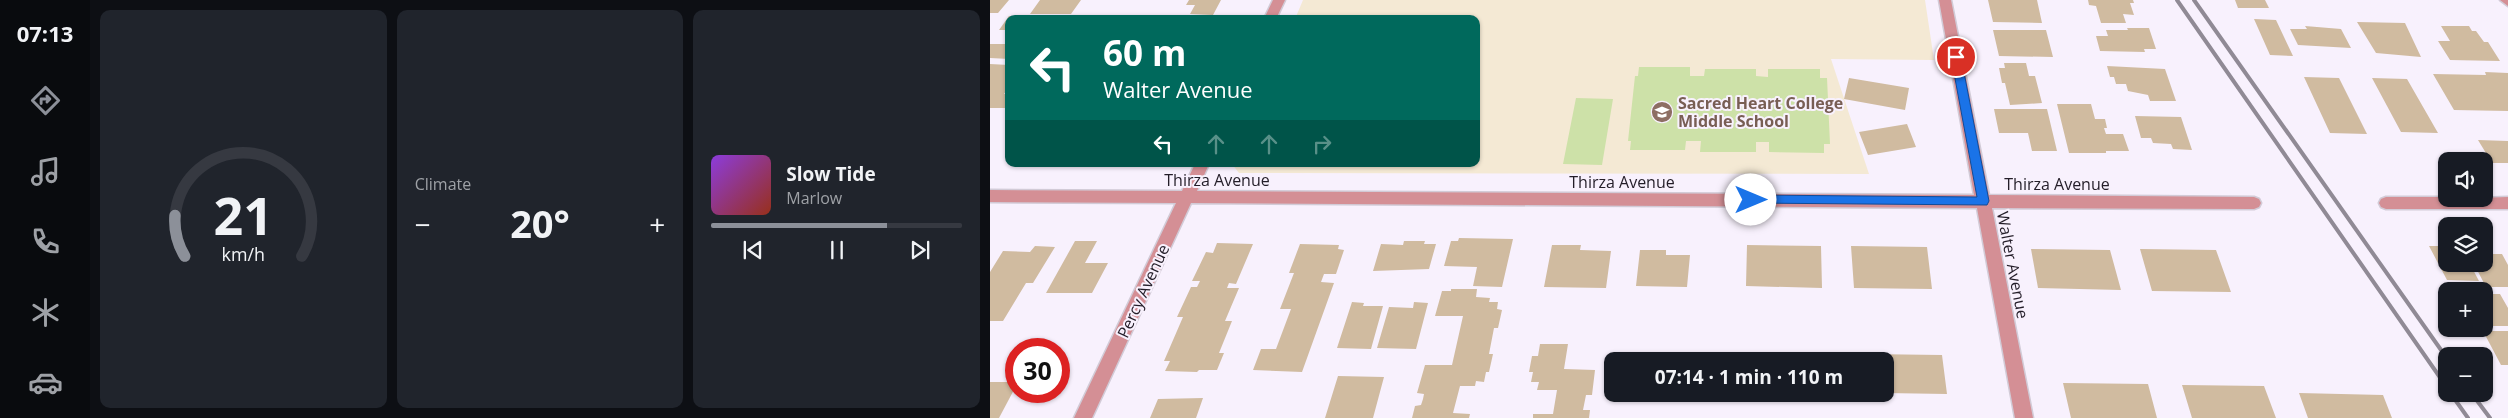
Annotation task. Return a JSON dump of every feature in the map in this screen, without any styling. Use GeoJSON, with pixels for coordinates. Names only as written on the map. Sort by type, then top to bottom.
{"type":"FeatureCollection","features":[{"type":"Feature","properties":{"kind":"street"},"geometry":{"type":"LineString","coordinates":[[1272,15],[1278,0]]}},
{"type":"Feature","properties":{"kind":"street","name":"Walter Avenue"},"geometry":{"type":"LineString","coordinates":[[1945,0],[2024,418]]}},
{"type":"Feature","properties":{"kind":"street","name":"Percy Avenue"},"geometry":{"type":"LineString","coordinates":[[1083,418],[1201,167]]}},
{"type":"Feature","properties":{"kind":"street","name":"Thirza Avenue"},"geometry":{"type":"LineString","coordinates":[[990,196],[2254,203]]}},
{"type":"Feature","properties":{"kind":"street"},"geometry":{"type":"LineString","coordinates":[[2386,203],[2508,203]]}},
{"type":"Feature","properties":{"kind":"shaded area","name":"Sacred Heart College Middle School"},"geometry":{"type":"Polygon","coordinates":[[[1303,0],[1925,0],[1934,60],[1831,59],[1869,174],[1239,173],[1234,167],[1480,167],[1480,15],[1297,15],[1303,0]]]}},
{"type":"Feature","properties":{"kind":"green space"},"geometry":{"type":"Polygon","coordinates":[[[1639,67],[1690,67],[1690,76],[1704,76],[1705,69],[1756,69],[1756,76],[1768,77],[1768,69],[1820,69],[1820,78],[1827,78],[1830,144],[1824,144],[1824,153],[1769,152],[1769,142],[1756,142],[1756,152],[1700,152],[1701,141],[1686,141],[1685,150],[1630,150],[1631,141],[1628,141],[1635,76],[1638,76],[1639,67]]]}},
{"type":"Feature","properties":{"kind":"green space"},"geometry":{"type":"Polygon","coordinates":[[[1576,98],[1613,99],[1602,165],[1563,164],[1576,98]]]}},
{"type":"Feature","properties":{"kind":"building"},"geometry":{"type":"Polygon","coordinates":[[[990,0],[1009,0],[998,13],[990,13],[990,0]]]}},
{"type":"Feature","properties":{"kind":"building"},"geometry":{"type":"Polygon","coordinates":[[[1040,0],[1081,0],[1071,14],[1030,14],[1040,0]]]}},
{"type":"Feature","properties":{"kind":"building"},"geometry":{"type":"Polygon","coordinates":[[[1189,0],[1221,0],[1213,15],[1190,14],[1195,5],[1186,5],[1189,0]]]}},
{"type":"Feature","properties":{"kind":"building"},"geometry":{"type":"Polygon","coordinates":[[[1988,0],[2037,0],[2042,23],[1993,22],[1988,0]]]}},
{"type":"Feature","properties":{"kind":"building"},"geometry":{"type":"Polygon","coordinates":[[[2088,0],[2133,0],[2134,3],[2130,3],[2134,15],[2123,14],[2126,23],[2101,23],[2096,6],[2089,5],[2088,0]]]}},
{"type":"Feature","properties":{"kind":"building"},"geometry":{"type":"Polygon","coordinates":[[[2235,0],[2265,0],[2269,8],[2238,8],[2235,0]]]}},
{"type":"Feature","properties":{"kind":"building"},"geometry":{"type":"Polygon","coordinates":[[[2254,19],[2276,20],[2293,56],[2270,55],[2254,19]]]}},
{"type":"Feature","properties":{"kind":"building"},"geometry":{"type":"Polygon","coordinates":[[[1005,22],[1005,30],[999,30],[1005,22]]]}},
{"type":"Feature","properties":{"kind":"building"},"geometry":{"type":"Polygon","coordinates":[[[2357,22],[2405,23],[2421,57],[2376,53],[2357,22]]]}},
{"type":"Feature","properties":{"kind":"building"},"geometry":{"type":"Polygon","coordinates":[[[2305,26],[2341,29],[2351,48],[2298,45],[2290,29],[2307,29],[2305,26]]]}},
{"type":"Feature","properties":{"kind":"building"},"geometry":{"type":"Polygon","coordinates":[[[2441,26],[2469,26],[2472,31],[2476,31],[2484,42],[2488,42],[2500,61],[2450,60],[2438,41],[2450,41],[2441,26]]]}},
{"type":"Feature","properties":{"kind":"building"},"geometry":{"type":"Polygon","coordinates":[[[2127,28],[2149,28],[2156,49],[2144,49],[2145,52],[2100,51],[2096,36],[2108,36],[2106,30],[2128,30],[2127,28]]]}},
{"type":"Feature","properties":{"kind":"building"},"geometry":{"type":"Polygon","coordinates":[[[1993,30],[2046,30],[2053,57],[1999,56],[1993,30]]]}},
{"type":"Feature","properties":{"kind":"building"},"geometry":{"type":"Polygon","coordinates":[[[990,44],[1005,44],[1005,59],[990,58],[990,44]]]}},
{"type":"Feature","properties":{"kind":"building"},"geometry":{"type":"Polygon","coordinates":[[[2004,63],[2026,63],[2029,76],[2035,76],[2042,103],[2010,105],[1999,68],[2005,68],[2004,63]]]}},
{"type":"Feature","properties":{"kind":"building"},"geometry":{"type":"Polygon","coordinates":[[[990,64],[1005,65],[1005,108],[990,108],[990,64]]]}},
{"type":"Feature","properties":{"kind":"building"},"geometry":{"type":"Polygon","coordinates":[[[2107,66],[2165,69],[2176,101],[2150,101],[2148,95],[2128,91],[2126,84],[2116,84],[2114,77],[2110,77],[2107,66]]]}},
{"type":"Feature","properties":{"kind":"building"},"geometry":{"type":"Polygon","coordinates":[[[2485,72],[2508,73],[2508,111],[2454,110],[2433,74],[2486,75],[2485,72]]]}},
{"type":"Feature","properties":{"kind":"building"},"geometry":{"type":"Polygon","coordinates":[[[2304,77],[2339,78],[2367,134],[2330,133],[2304,77]]]}},
{"type":"Feature","properties":{"kind":"building"},"geometry":{"type":"Polygon","coordinates":[[[1849,78],[1909,88],[1905,110],[1844,99],[1849,78]]]}},
{"type":"Feature","properties":{"kind":"building"},"geometry":{"type":"Polygon","coordinates":[[[2372,78],[2407,79],[2438,133],[2401,132],[2372,78]]]}},
{"type":"Feature","properties":{"kind":"building"},"geometry":{"type":"Polygon","coordinates":[[[2057,104],[2091,104],[2095,119],[2105,119],[2107,128],[2104,128],[2106,134],[2123,134],[2129,151],[2069,153],[2057,104]]]}},
{"type":"Feature","properties":{"kind":"building"},"geometry":{"type":"Polygon","coordinates":[[[1994,109],[2047,109],[2057,151],[2032,151],[2028,133],[1999,133],[1994,109]]]}},
{"type":"Feature","properties":{"kind":"building"},"geometry":{"type":"Polygon","coordinates":[[[2135,116],[2181,117],[2192,150],[2173,149],[2171,144],[2153,143],[2151,138],[2141,138],[2135,116]]]}},
{"type":"Feature","properties":{"kind":"building"},"geometry":{"type":"Polygon","coordinates":[[[1907,124],[1916,147],[1868,155],[1859,132],[1907,124]]]}},
{"type":"Feature","properties":{"kind":"building"},"geometry":{"type":"Polygon","coordinates":[[[2478,140],[2508,141],[2508,163],[2493,163],[2493,152],[2485,152],[2478,140]]]}},
{"type":"Feature","properties":{"kind":"building"},"geometry":{"type":"Polygon","coordinates":[[[1459,238],[1513,239],[1502,287],[1473,286],[1477,267],[1444,266],[1451,241],[1458,241],[1459,238]]]}},
{"type":"Feature","properties":{"kind":"building"},"geometry":{"type":"Polygon","coordinates":[[[1075,241],[1097,241],[1085,263],[1108,263],[1092,293],[1046,293],[1075,241]]]}},
{"type":"Feature","properties":{"kind":"building"},"geometry":{"type":"Polygon","coordinates":[[[1404,241],[1425,241],[1424,244],[1436,244],[1429,269],[1373,271],[1381,244],[1403,245],[1404,241]]]}},
{"type":"Feature","properties":{"kind":"building"},"geometry":{"type":"Polygon","coordinates":[[[1217,243],[1253,244],[1236,284],[1229,283],[1227,288],[1239,288],[1225,321],[1232,321],[1219,353],[1224,353],[1217,370],[1199,370],[1197,372],[1165,371],[1170,361],[1164,361],[1183,317],[1177,317],[1191,287],[1197,287],[1200,281],[1192,281],[1206,252],[1213,253],[1217,243]]]}},
{"type":"Feature","properties":{"kind":"building"},"geometry":{"type":"Polygon","coordinates":[[[1300,244],[1339,245],[1338,249],[1344,250],[1336,274],[1324,274],[1321,282],[1334,283],[1302,372],[1253,370],[1261,349],[1276,349],[1291,309],[1280,309],[1294,273],[1289,273],[1300,244]]]}},
{"type":"Feature","properties":{"kind":"building"},"geometry":{"type":"Polygon","coordinates":[[[1552,245],[1581,245],[1580,250],[1611,251],[1606,288],[1544,287],[1552,245]]]}},
{"type":"Feature","properties":{"kind":"building"},"geometry":{"type":"Polygon","coordinates":[[[1747,245],[1821,246],[1822,288],[1746,286],[1747,245]]]}},
{"type":"Feature","properties":{"kind":"building"},"geometry":{"type":"Polygon","coordinates":[[[1035,246],[1055,247],[1033,283],[1026,283],[1003,321],[990,321],[990,272],[1003,251],[1030,252],[1035,246]]]}},
{"type":"Feature","properties":{"kind":"building"},"geometry":{"type":"Polygon","coordinates":[[[1851,246],[1927,247],[1932,289],[1854,288],[1851,246]]]}},
{"type":"Feature","properties":{"kind":"building"},"geometry":{"type":"Polygon","coordinates":[[[2429,246],[2438,246],[2438,263],[2429,246]]]}},
{"type":"Feature","properties":{"kind":"building"},"geometry":{"type":"Polygon","coordinates":[[[2031,249],[2110,250],[2121,290],[2038,288],[2031,249]]]}},
{"type":"Feature","properties":{"kind":"building"},"geometry":{"type":"Polygon","coordinates":[[[2140,249],[2216,250],[2231,292],[2152,291],[2140,249]]]}},
{"type":"Feature","properties":{"kind":"building"},"geometry":{"type":"Polygon","coordinates":[[[1640,250],[1666,250],[1666,255],[1690,255],[1687,287],[1636,286],[1640,250]]]}},
{"type":"Feature","properties":{"kind":"building"},"geometry":{"type":"Polygon","coordinates":[[[2493,254],[2502,254],[2508,265],[2508,287],[2493,287],[2493,282],[2483,282],[2478,272],[2493,272],[2493,254]]]}},
{"type":"Feature","properties":{"kind":"building"},"geometry":{"type":"Polygon","coordinates":[[[2443,272],[2474,272],[2479,281],[2447,280],[2443,272]]]}},
{"type":"Feature","properties":{"kind":"building"},"geometry":{"type":"Polygon","coordinates":[[[1451,289],[1477,289],[1476,297],[1490,298],[1489,302],[1498,302],[1497,309],[1502,310],[1498,328],[1494,328],[1489,354],[1493,354],[1489,372],[1486,372],[1484,382],[1476,381],[1475,386],[1460,386],[1453,413],[1470,414],[1469,418],[1412,418],[1415,406],[1421,405],[1423,399],[1424,394],[1417,393],[1425,365],[1452,365],[1463,316],[1435,316],[1442,291],[1451,291],[1451,289]]]}},
{"type":"Feature","properties":{"kind":"building"},"geometry":{"type":"Polygon","coordinates":[[[2493,294],[2500,294],[2508,308],[2508,326],[2493,326],[2493,294]]]}},
{"type":"Feature","properties":{"kind":"building"},"geometry":{"type":"Polygon","coordinates":[[[1352,302],[1364,303],[1363,306],[1383,306],[1371,349],[1337,348],[1352,302]]]}},
{"type":"Feature","properties":{"kind":"building"},"geometry":{"type":"Polygon","coordinates":[[[1414,302],[1428,303],[1416,349],[1377,348],[1389,307],[1413,308],[1414,302]]]}},
{"type":"Feature","properties":{"kind":"building"},"geometry":{"type":"Polygon","coordinates":[[[2493,331],[2508,331],[2508,365],[2501,365],[2486,337],[2493,337],[2493,331]]]}},
{"type":"Feature","properties":{"kind":"building"},"geometry":{"type":"Polygon","coordinates":[[[1540,344],[1568,344],[1564,369],[1595,370],[1592,395],[1586,395],[1583,410],[1590,410],[1589,418],[1533,418],[1533,414],[1553,414],[1557,390],[1537,390],[1539,382],[1531,382],[1533,372],[1529,372],[1532,356],[1538,356],[1540,344]]]}},
{"type":"Feature","properties":{"kind":"building"},"geometry":{"type":"Polygon","coordinates":[[[1894,354],[1942,355],[1947,394],[1894,393],[1894,354]]]}},
{"type":"Feature","properties":{"kind":"building"},"geometry":{"type":"Polygon","coordinates":[[[1338,376],[1384,377],[1373,418],[1325,418],[1338,376]]]}},
{"type":"Feature","properties":{"kind":"building"},"geometry":{"type":"Polygon","coordinates":[[[990,382],[1005,382],[1005,403],[1007,403],[999,418],[990,418],[990,382]]]}},
{"type":"Feature","properties":{"kind":"building"},"geometry":{"type":"Polygon","coordinates":[[[2063,383],[2148,384],[2157,418],[2071,418],[2063,383]]]}},
{"type":"Feature","properties":{"kind":"building"},"geometry":{"type":"Polygon","coordinates":[[[2182,385],[2264,386],[2276,418],[2192,418],[2182,385]]]}},
{"type":"Feature","properties":{"kind":"building"},"geometry":{"type":"Polygon","coordinates":[[[2299,393],[2383,395],[2392,418],[2308,418],[2299,393]]]}},
{"type":"Feature","properties":{"kind":"building"},"geometry":{"type":"Polygon","coordinates":[[[1203,398],[1196,418],[1150,418],[1158,399],[1203,398]]]}},
{"type":"Feature","properties":{"kind":"railway"},"geometry":{"type":"LineString","coordinates":[[2177,0],[2438,375]]}},
{"type":"Feature","properties":{"kind":"railway"},"geometry":{"type":"LineString","coordinates":[[2194,0],[2439,347]]}},
{"type":"Feature","properties":{"kind":"railway"},"geometry":{"type":"LineString","coordinates":[[2457,402],[2468,418]]}},
{"type":"Feature","properties":{"kind":"railway"},"geometry":{"type":"LineString","coordinates":[[2478,402],[2490,418]]}},
{"type":"Feature","properties":{"kind":"place","name":"Sacred Heart College Middle School"},"geometry":{"type":"Point","coordinates":[1662,112]}},
{"type":"Feature","properties":{"kind":"route"},"geometry":{"type":"LineString","coordinates":[[1751,200],[1983,201],[1956,57]]}}]}
